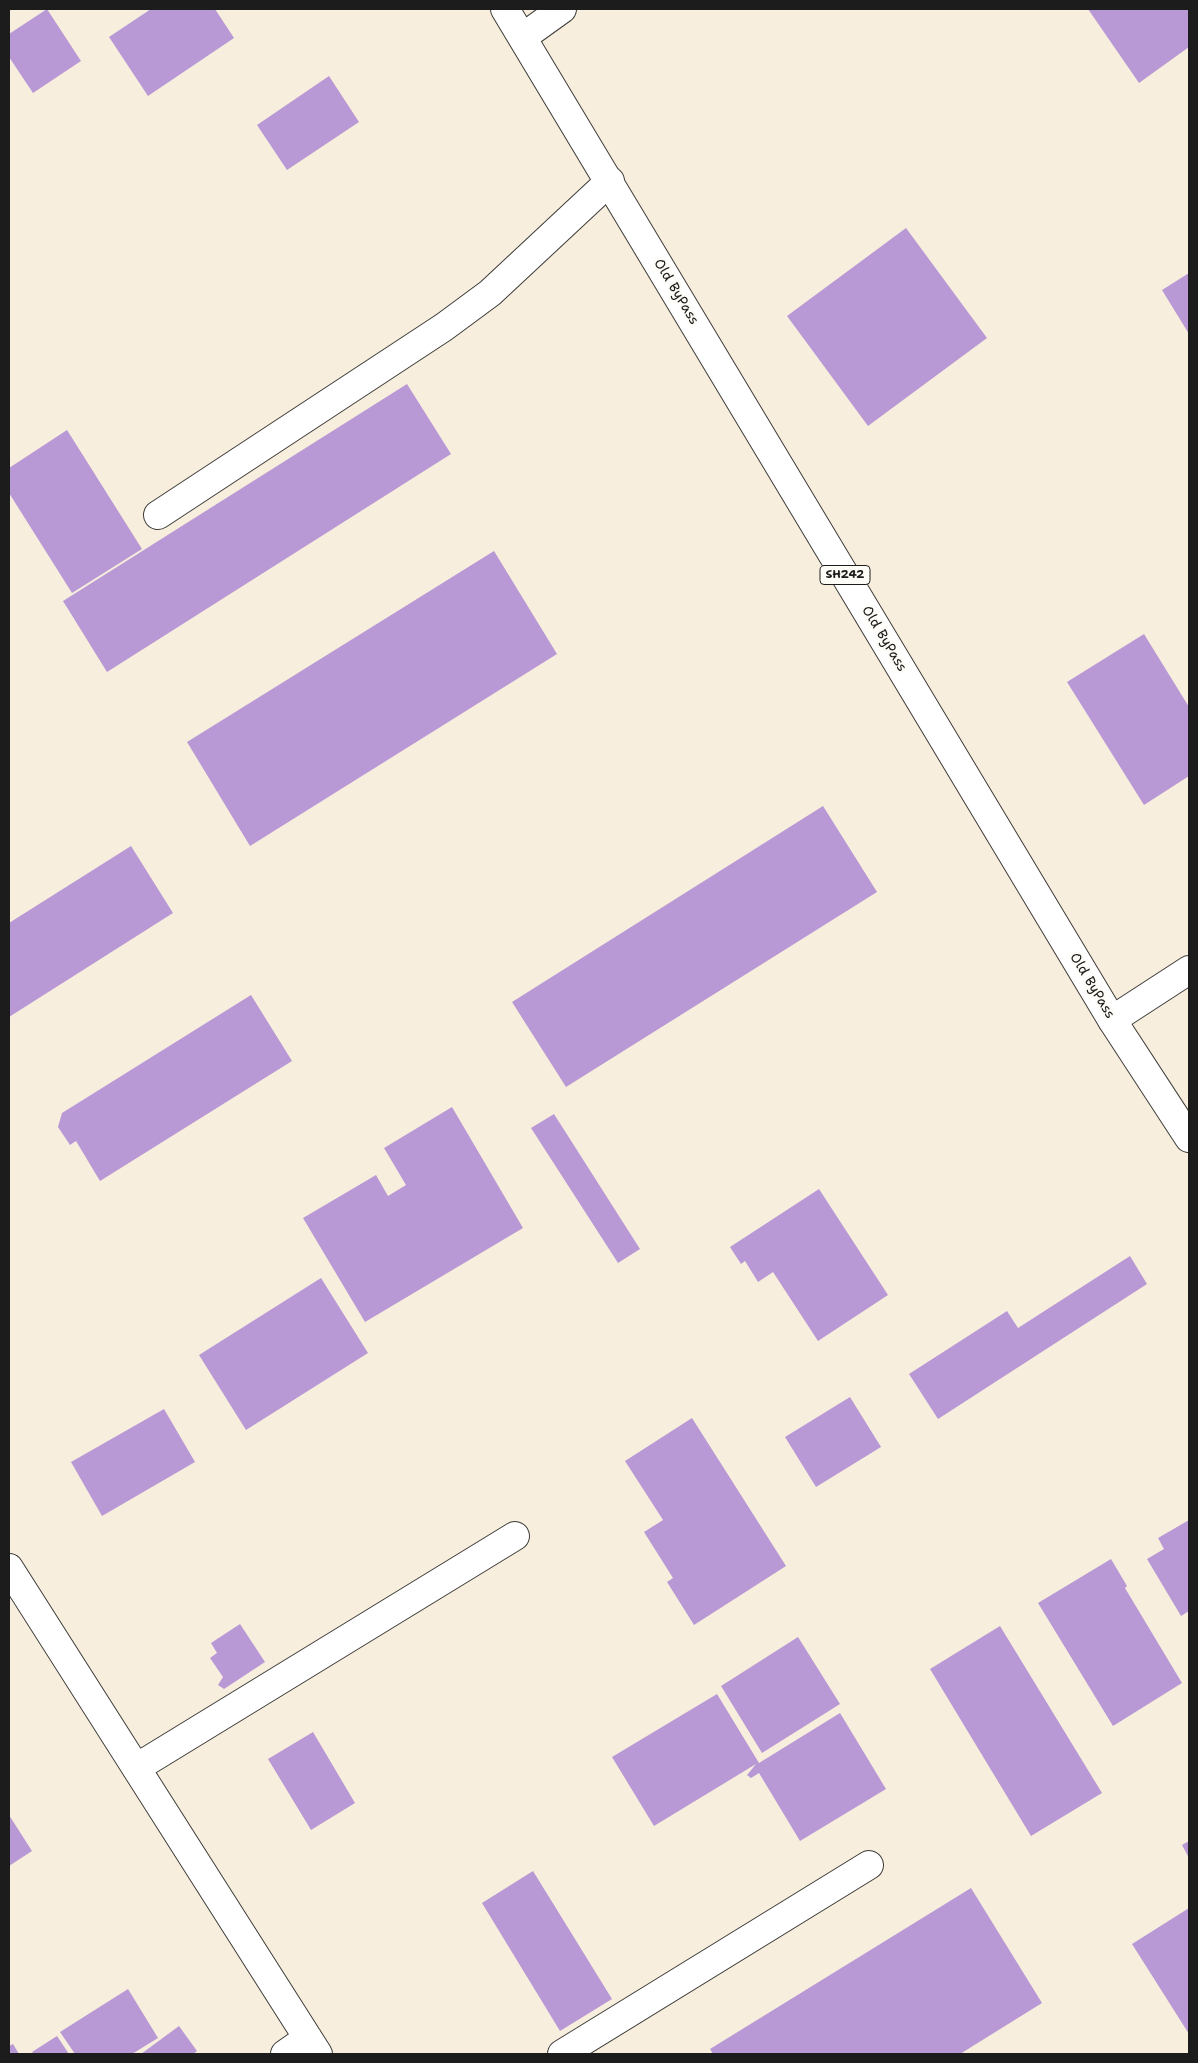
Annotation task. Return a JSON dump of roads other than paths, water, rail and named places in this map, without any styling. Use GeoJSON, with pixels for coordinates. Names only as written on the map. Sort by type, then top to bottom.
{"type":"FeatureCollection","features":[{"type":"Feature","properties":{"kind":"main road","name":"Old ByPass"},"geometry":{"type":"LineString","coordinates":[[505,9],[1112,1020],[1189,1138]]}},
{"type":"Feature","properties":{"kind":"main road"},"geometry":{"type":"LineString","coordinates":[[523,37],[562,9]]}},
{"type":"Feature","properties":{"kind":"main road"},"geometry":{"type":"LineString","coordinates":[[158,515],[444,327],[490,293],[610,181]]}},
{"type":"Feature","properties":{"kind":"main road"},"geometry":{"type":"LineString","coordinates":[[1112,1020],[1189,970]]}},
{"type":"Feature","properties":{"kind":"main road"},"geometry":{"type":"LineString","coordinates":[[136,1768],[515,1536]]}},
{"type":"Feature","properties":{"kind":"main road"},"geometry":{"type":"LineString","coordinates":[[9,1568],[313,2046],[285,2054]]}},
{"type":"Feature","properties":{"kind":"main road"},"geometry":{"type":"LineString","coordinates":[[562,2054],[869,1865]]}}]}
